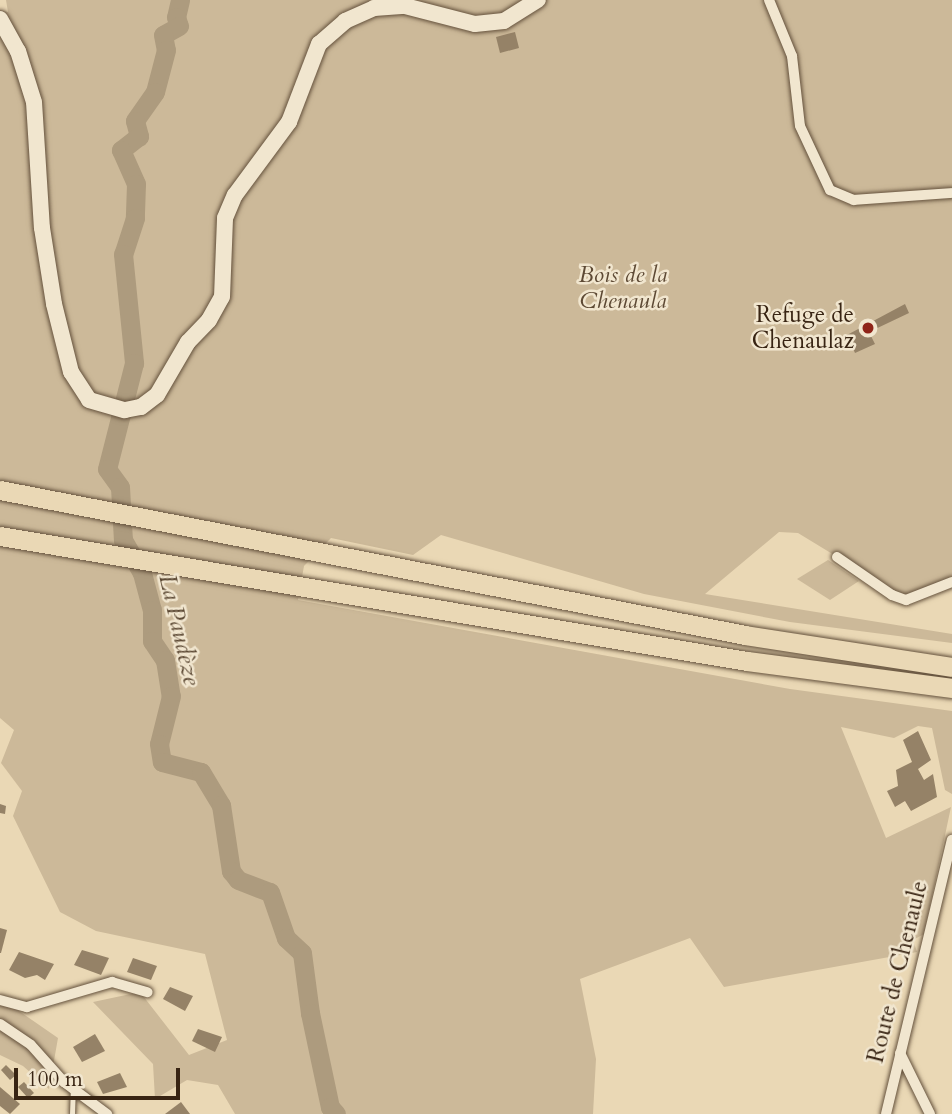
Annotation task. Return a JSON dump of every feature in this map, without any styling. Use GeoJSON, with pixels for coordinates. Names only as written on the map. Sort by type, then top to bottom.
{"type":"FeatureCollection","features":[{"type":"Feature","properties":{"kind":"highway"},"geometry":{"type":"LineString","coordinates":[[0,490],[745,635],[952,667]]}},
{"type":"Feature","properties":{"kind":"highway"},"geometry":{"type":"LineString","coordinates":[[0,536],[747,661],[952,688]]}},
{"type":"Feature","properties":{"kind":"street"},"geometry":{"type":"LineString","coordinates":[[0,19],[18,51],[34,102],[42,228],[54,304],[71,372],[89,400],[107,408],[141,407],[157,395],[188,342],[209,320],[222,297],[225,218],[235,195],[289,122],[319,44],[345,21],[374,8],[405,6],[475,24],[504,21],[538,0]]}},
{"type":"Feature","properties":{"kind":"street"},"geometry":{"type":"LineString","coordinates":[[769,0],[792,56],[800,126],[830,190],[854,200],[952,193]]}},
{"type":"Feature","properties":{"kind":"street"},"geometry":{"type":"LineString","coordinates":[[837,557],[892,595],[906,600],[952,582]]}},
{"type":"Feature","properties":{"kind":"street","name":"Route de Chenaule"},"geometry":{"type":"LineString","coordinates":[[886,1114],[952,840]]}},
{"type":"Feature","properties":{"kind":"street"},"geometry":{"type":"LineString","coordinates":[[0,1000],[27,1007],[112,982],[148,992]]}},
{"type":"Feature","properties":{"kind":"street"},"geometry":{"type":"LineString","coordinates":[[0,1024],[31,1045],[73,1089],[107,1114]]}},
{"type":"Feature","properties":{"kind":"street"},"geometry":{"type":"LineString","coordinates":[[900,1053],[930,1114]]}},
{"type":"Feature","properties":{"kind":"lane"},"geometry":{"type":"LineString","coordinates":[[72,1114],[73,1089]]}},
{"type":"Feature","properties":{"kind":"green space","name":"Bois de la Chenaula"},"geometry":{"type":"Polygon","coordinates":[[[6,0],[952,0],[952,578],[903,597],[798,533],[779,532],[705,594],[952,634],[952,643],[790,622],[644,594],[441,535],[413,555],[331,538],[304,566],[298,600],[790,689],[952,711],[952,794],[945,790],[932,728],[918,726],[894,738],[841,727],[886,838],[951,807],[924,934],[913,940],[917,952],[724,987],[690,938],[580,979],[596,1059],[593,1114],[235,1114],[218,1085],[187,1080],[155,1099],[153,1064],[93,1002],[140,992],[189,1055],[227,1040],[205,954],[96,931],[60,912],[13,816],[22,791],[1,763],[14,730],[0,718],[0,10],[8,12],[6,0]]]}},
{"type":"Feature","properties":{"kind":"green space"},"geometry":{"type":"Polygon","coordinates":[[[828,560],[859,581],[830,600],[797,579],[828,560]]]}},
{"type":"Feature","properties":{"kind":"green space"},"geometry":{"type":"Polygon","coordinates":[[[6,1002],[58,1038],[49,1089],[23,1066],[0,1055],[0,1004],[6,1002]]]}},
{"type":"Feature","properties":{"kind":"building"},"geometry":{"type":"Polygon","coordinates":[[[515,32],[519,48],[500,53],[496,37],[515,32]]]}},
{"type":"Feature","properties":{"kind":"building","name":"Refuge de Chenaulaz"},"geometry":{"type":"Polygon","coordinates":[[[905,304],[909,313],[869,332],[875,344],[855,353],[847,335],[905,304]]]}},
{"type":"Feature","properties":{"kind":"building"},"geometry":{"type":"Polygon","coordinates":[[[918,731],[931,760],[918,769],[924,780],[933,774],[937,797],[911,811],[905,801],[895,807],[887,791],[898,786],[896,770],[912,762],[903,740],[918,731]]]}},
{"type":"Feature","properties":{"kind":"building"},"geometry":{"type":"Polygon","coordinates":[[[0,804],[6,806],[5,814],[0,813],[0,804]]]}},
{"type":"Feature","properties":{"kind":"building"},"geometry":{"type":"Polygon","coordinates":[[[0,928],[7,930],[1,953],[0,953],[0,928]]]}},
{"type":"Feature","properties":{"kind":"building"},"geometry":{"type":"Polygon","coordinates":[[[82,950],[109,958],[101,975],[74,965],[82,950]]]}},
{"type":"Feature","properties":{"kind":"building"},"geometry":{"type":"Polygon","coordinates":[[[19,952],[54,964],[45,980],[37,975],[25,978],[9,970],[19,952]]]}},
{"type":"Feature","properties":{"kind":"building"},"geometry":{"type":"Polygon","coordinates":[[[133,958],[157,966],[151,980],[127,972],[133,958]]]}},
{"type":"Feature","properties":{"kind":"building"},"geometry":{"type":"Polygon","coordinates":[[[170,987],[193,996],[185,1011],[163,999],[170,987]]]}},
{"type":"Feature","properties":{"kind":"building"},"geometry":{"type":"Polygon","coordinates":[[[198,1029],[222,1037],[215,1052],[192,1041],[198,1029]]]}},
{"type":"Feature","properties":{"kind":"building"},"geometry":{"type":"Polygon","coordinates":[[[95,1034],[105,1051],[82,1062],[73,1047],[95,1034]]]}},
{"type":"Feature","properties":{"kind":"building"},"geometry":{"type":"Polygon","coordinates":[[[6,1065],[16,1075],[10,1080],[1,1070],[6,1065]]]}},
{"type":"Feature","properties":{"kind":"building"},"geometry":{"type":"Polygon","coordinates":[[[120,1073],[127,1087],[103,1094],[97,1082],[120,1073]]]}},
{"type":"Feature","properties":{"kind":"building"},"geometry":{"type":"Polygon","coordinates":[[[24,1082],[34,1093],[28,1098],[18,1087],[24,1082]]]}},
{"type":"Feature","properties":{"kind":"building"},"geometry":{"type":"Polygon","coordinates":[[[0,1087],[20,1104],[10,1114],[0,1106],[0,1087]]]}},
{"type":"Feature","properties":{"kind":"building"},"geometry":{"type":"Polygon","coordinates":[[[181,1102],[190,1114],[165,1114],[181,1102]]]}},
{"type":"Feature","properties":{"kind":"waterway","name":"La Paudèze"},"geometry":{"type":"LineString","coordinates":[[180,0],[176,17],[179,26],[163,35],[166,50],[155,92],[135,121],[139,136],[121,150],[136,184],[135,218],[123,254],[134,363],[107,469],[120,487],[123,540],[142,573],[152,610],[152,641],[165,660],[171,696],[159,744],[162,762],[201,772],[221,805],[231,871],[238,880],[270,892],[286,938],[302,953],[310,1013],[330,1107],[336,1114]]}},
{"type":"Feature","properties":{"kind":"place","name":"Refuge de Chenaulaz"},"geometry":{"type":"Point","coordinates":[868,328]}}]}
